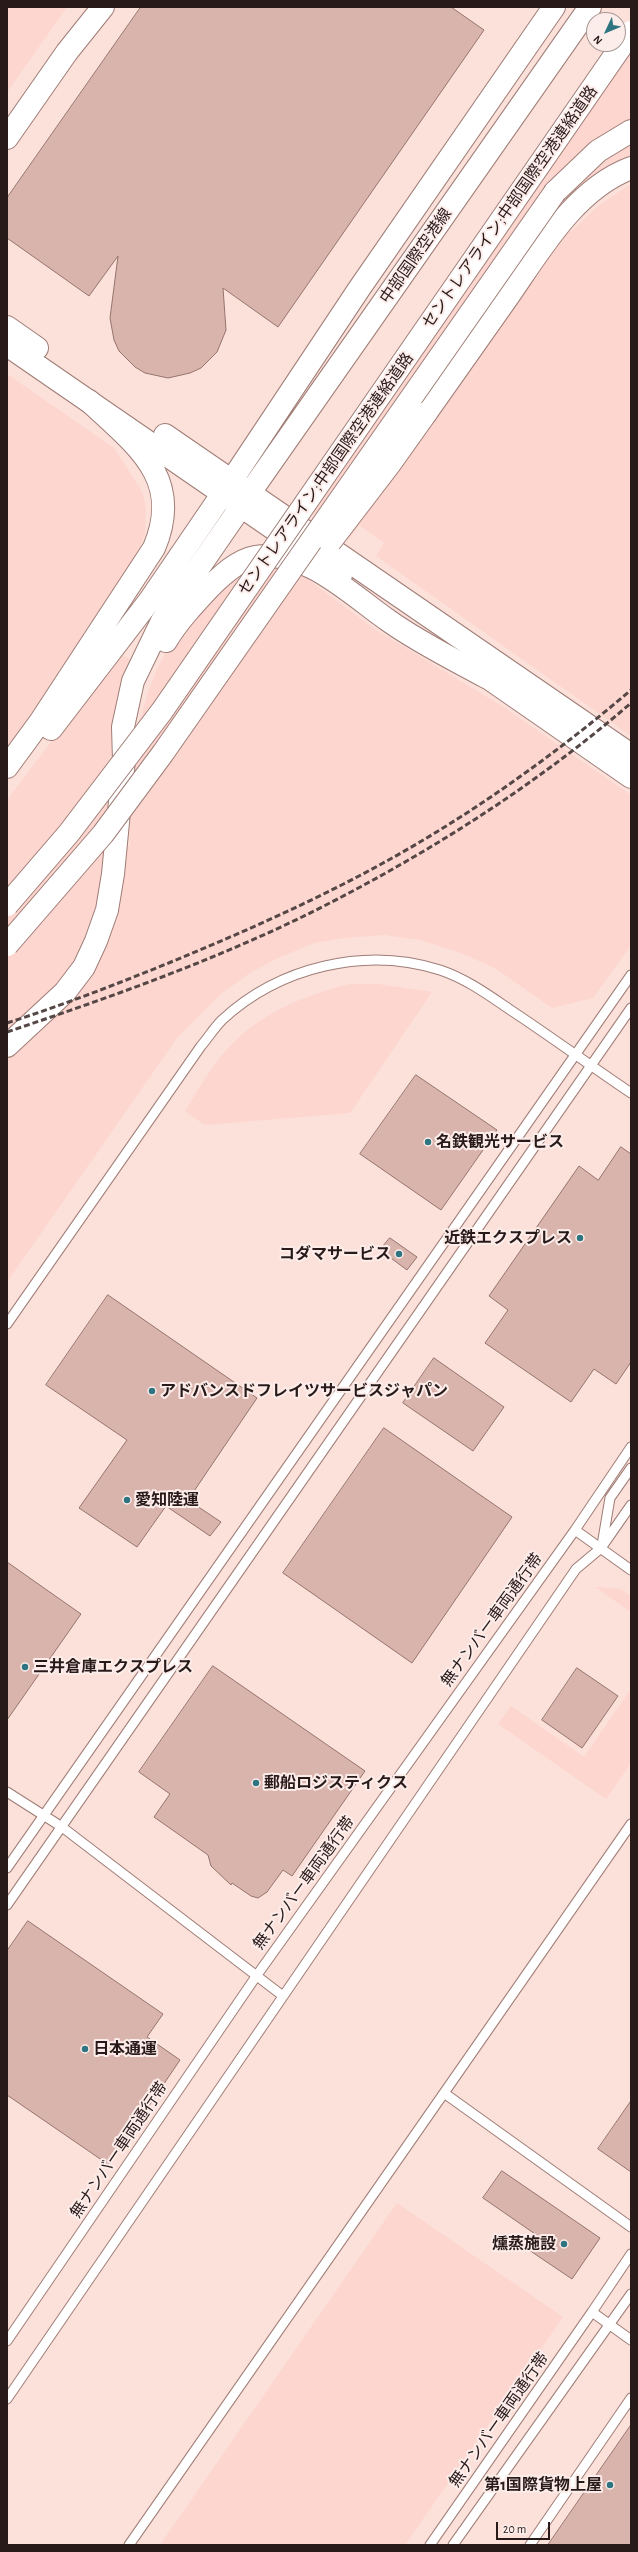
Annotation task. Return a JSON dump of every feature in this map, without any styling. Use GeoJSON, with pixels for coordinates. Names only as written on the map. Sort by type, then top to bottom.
{"type":"FeatureCollection","features":[{"type":"Feature","properties":{"kind":"main road"},"geometry":{"type":"LineString","coordinates":[[67,52],[94,7]]}},
{"type":"Feature","properties":{"kind":"main road"},"geometry":{"type":"LineString","coordinates":[[7,138],[67,52],[103,7]]}},
{"type":"Feature","properties":{"kind":"main road","name":"中部国際空港線"},"geometry":{"type":"LineString","coordinates":[[7,785],[150,600],[364,282],[554,7]]}},
{"type":"Feature","properties":{"kind":"main road","name":"中部国際空港線"},"geometry":{"type":"LineString","coordinates":[[124,760],[123,727],[128,702],[145,653],[162,621],[590,7]]}},
{"type":"Feature","properties":{"kind":"main road","name":"セントレアライン;中部国際空港連絡道路"},"geometry":{"type":"LineString","coordinates":[[7,905],[79,821],[162,711],[631,32]]}},
{"type":"Feature","properties":{"kind":"main road","name":"セントレアライン;中部国際空港連絡道路"},"geometry":{"type":"LineString","coordinates":[[7,945],[103,834],[163,753],[555,192],[598,151],[631,131]]}},
{"type":"Feature","properties":{"kind":"main road"},"geometry":{"type":"LineString","coordinates":[[163,753],[233,673],[339,529],[389,465],[554,232],[590,194],[607,181],[631,168]]}},
{"type":"Feature","properties":{"kind":"main road"},"geometry":{"type":"LineString","coordinates":[[7,327],[246,499],[486,677],[631,777]]}},
{"type":"Feature","properties":{"kind":"main road"},"geometry":{"type":"LineString","coordinates":[[7,345],[89,401],[228,486]]}},
{"type":"Feature","properties":{"kind":"main road"},"geometry":{"type":"LineString","coordinates":[[7,767],[40,722],[154,548],[163,527],[165,504],[161,486],[151,466],[139,449],[89,401]]}},
{"type":"Feature","properties":{"kind":"main road"},"geometry":{"type":"LineString","coordinates":[[246,499],[631,755]]}},
{"type":"Feature","properties":{"kind":"main road"},"geometry":{"type":"LineString","coordinates":[[7,1046],[65,992],[84,967],[96,941],[107,910],[124,760],[133,716],[143,682],[175,626],[218,580],[235,566],[254,557],[275,556],[290,560],[319,573],[423,644],[486,677]]}},
{"type":"Feature","properties":{"kind":"lane"},"geometry":{"type":"LineString","coordinates":[[7,1324],[201,1046],[222,1021],[246,1001],[270,986],[301,972],[322,966],[362,960],[401,962],[440,970],[472,985],[631,1093]]}},
{"type":"Feature","properties":{"kind":"lane"},"geometry":{"type":"LineString","coordinates":[[7,1868],[631,975]]}},
{"type":"Feature","properties":{"kind":"lane"},"geometry":{"type":"LineString","coordinates":[[7,1906],[631,1008]]}},
{"type":"Feature","properties":{"kind":"lane","name":"無ナンバー車両通行帯"},"geometry":{"type":"LineString","coordinates":[[7,2341],[256,1975],[575,1530],[631,1447]]}},
{"type":"Feature","properties":{"kind":"lane"},"geometry":{"type":"LineString","coordinates":[[601,1548],[610,1498],[631,1468]]}},
{"type":"Feature","properties":{"kind":"lane"},"geometry":{"type":"LineString","coordinates":[[7,2399],[576,1569],[601,1548],[631,1505]]}},
{"type":"Feature","properties":{"kind":"lane"},"geometry":{"type":"LineString","coordinates":[[575,1530],[631,1570]]}},
{"type":"Feature","properties":{"kind":"lane"},"geometry":{"type":"LineString","coordinates":[[7,1792],[62,1827],[283,1996]]}},
{"type":"Feature","properties":{"kind":"lane"},"geometry":{"type":"LineString","coordinates":[[129,2545],[631,1824]]}},
{"type":"Feature","properties":{"kind":"lane"},"geometry":{"type":"LineString","coordinates":[[444,2093],[631,2227]]}},
{"type":"Feature","properties":{"kind":"lane","name":"無ナンバー車両通行帯"},"geometry":{"type":"LineString","coordinates":[[430,2545],[631,2254]]}},
{"type":"Feature","properties":{"kind":"lane"},"geometry":{"type":"LineString","coordinates":[[453,2545],[631,2294]]}},
{"type":"Feature","properties":{"kind":"lane"},"geometry":{"type":"LineString","coordinates":[[592,2312],[631,2340]]}},
{"type":"Feature","properties":{"kind":"lane"},"geometry":{"type":"LineString","coordinates":[[530,2545],[631,2398]]}},
{"type":"Feature","properties":{"kind":"shaded area"},"geometry":{"type":"Polygon","coordinates":[[[7,7],[631,7],[631,2545],[7,2545],[7,7]]]}},
{"type":"Feature","properties":{"kind":"shaded area"},"geometry":{"type":"Polygon","coordinates":[[[7,7],[67,7],[7,92],[7,7]]]}},
{"type":"Feature","properties":{"kind":"shaded area"},"geometry":{"type":"Polygon","coordinates":[[[631,51],[631,160],[553,219],[571,232],[598,206],[631,184],[631,736],[376,556],[384,543],[359,525],[349,539],[310,511],[631,51]]]}},
{"type":"Feature","properties":{"kind":"shaded area"},"geometry":{"type":"Polygon","coordinates":[[[7,374],[114,448],[143,493],[146,509],[145,534],[138,552],[7,750],[7,374]]]}},
{"type":"Feature","properties":{"kind":"shaded area"},"geometry":{"type":"Polygon","coordinates":[[[269,567],[298,572],[376,630],[502,706],[631,795],[631,945],[593,998],[552,1008],[495,968],[461,953],[420,940],[385,935],[344,938],[314,943],[278,958],[250,973],[222,993],[177,1038],[7,1282],[7,800],[118,654],[135,661],[109,772],[107,839],[108,845],[130,846],[129,799],[131,772],[140,720],[147,695],[156,672],[173,642],[222,587],[227,583],[269,567]]]}},
{"type":"Feature","properties":{"kind":"shaded area"},"geometry":{"type":"Polygon","coordinates":[[[350,984],[378,984],[432,992],[350,1113],[205,1125],[185,1111],[203,1081],[224,1053],[251,1027],[281,1008],[315,994],[350,984]]]}},
{"type":"Feature","properties":{"kind":"shaded area"},"geometry":{"type":"Polygon","coordinates":[[[595,1587],[621,1589],[631,1596],[631,1612],[595,1587]]]}},
{"type":"Feature","properties":{"kind":"shaded area"},"geometry":{"type":"Polygon","coordinates":[[[631,1689],[631,1763],[606,1799],[498,1724],[511,1706],[584,1757],[631,1689]]]}},
{"type":"Feature","properties":{"kind":"shaded area"},"geometry":{"type":"Polygon","coordinates":[[[397,2203],[563,2317],[405,2545],[160,2545],[397,2203]]]}},
{"type":"Feature","properties":{"kind":"building"},"geometry":{"type":"Polygon","coordinates":[[[141,7],[451,7],[484,30],[278,327],[223,288],[226,330],[217,352],[201,368],[190,373],[168,378],[145,373],[135,367],[119,351],[114,340],[110,318],[118,256],[89,296],[7,238],[7,198],[141,7]]]}},
{"type":"Feature","properties":{"kind":"building","name":"名鉄観光サービス"},"geometry":{"type":"Polygon","coordinates":[[[416,1075],[497,1130],[441,1210],[360,1154],[416,1075]]]}},
{"type":"Feature","properties":{"kind":"building","name":"近鉄エクスプレス"},"geometry":{"type":"Polygon","coordinates":[[[621,1147],[631,1154],[631,1362],[616,1384],[594,1369],[571,1402],[485,1343],[508,1310],[489,1296],[579,1166],[598,1180],[621,1147]]]}},
{"type":"Feature","properties":{"kind":"building","name":"コダマサービス"},"geometry":{"type":"Polygon","coordinates":[[[390,1238],[417,1257],[407,1270],[380,1250],[390,1238]]]}},
{"type":"Feature","properties":{"kind":"building","name":"アドバンスドフレイツサービスジャパン"},"geometry":{"type":"Polygon","coordinates":[[[108,1295],[257,1398],[188,1500],[221,1522],[210,1536],[166,1506],[137,1547],[79,1508],[127,1440],[46,1385],[108,1295]]]}},
{"type":"Feature","properties":{"kind":"building"},"geometry":{"type":"Polygon","coordinates":[[[434,1358],[504,1407],[473,1451],[403,1403],[434,1358]]]}},
{"type":"Feature","properties":{"kind":"building"},"geometry":{"type":"Polygon","coordinates":[[[384,1428],[512,1517],[412,1663],[283,1573],[384,1428]]]}},
{"type":"Feature","properties":{"kind":"building","name":"三井倉庫エクスプレス"},"geometry":{"type":"Polygon","coordinates":[[[7,1562],[81,1614],[7,1720],[7,1562]]]}},
{"type":"Feature","properties":{"kind":"building","name":"郵船ロジスティクス"},"geometry":{"type":"Polygon","coordinates":[[[213,1666],[365,1771],[292,1876],[283,1870],[267,1892],[258,1898],[251,1896],[232,1883],[231,1885],[211,1866],[208,1855],[154,1817],[170,1794],[139,1772],[213,1666]]]}},
{"type":"Feature","properties":{"kind":"building"},"geometry":{"type":"Polygon","coordinates":[[[577,1668],[618,1696],[582,1748],[542,1720],[577,1668]]]}},
{"type":"Feature","properties":{"kind":"building","name":"日本通運"},"geometry":{"type":"Polygon","coordinates":[[[28,1921],[163,2014],[147,2037],[180,2060],[109,2165],[7,2095],[7,1951],[28,1921]]]}},
{"type":"Feature","properties":{"kind":"building"},"geometry":{"type":"Polygon","coordinates":[[[631,2101],[631,2172],[598,2149],[631,2101]]]}},
{"type":"Feature","properties":{"kind":"building"},"geometry":{"type":"Polygon","coordinates":[[[502,2171],[600,2238],[572,2279],[529,2250],[538,2236],[483,2198],[502,2171]]]}},
{"type":"Feature","properties":{"kind":"building","name":"第1国際貨物上屋"},"geometry":{"type":"Polygon","coordinates":[[[631,2425],[631,2545],[548,2545],[631,2425]]]}},
{"type":"Feature","properties":{"kind":"railway"},"geometry":{"type":"LineString","coordinates":[[7,1023],[90,994],[198,951],[280,915],[359,876],[450,824],[512,782],[573,737],[631,690]]}},
{"type":"Feature","properties":{"kind":"railway"},"geometry":{"type":"LineString","coordinates":[[7,1032],[83,1006],[196,964],[270,932],[349,893],[434,845],[516,792],[594,734],[631,703]]}},
{"type":"Feature","properties":{"kind":"place","name":"名鉄観光サービス"},"geometry":{"type":"Point","coordinates":[428,1142]}},
{"type":"Feature","properties":{"kind":"place","name":"近鉄エクスプレス"},"geometry":{"type":"Point","coordinates":[580,1238]}},
{"type":"Feature","properties":{"kind":"place","name":"コダマサービス"},"geometry":{"type":"Point","coordinates":[399,1254]}},
{"type":"Feature","properties":{"kind":"place","name":"アドバンスドフレイツサービスジャパン"},"geometry":{"type":"Point","coordinates":[152,1391]}},
{"type":"Feature","properties":{"kind":"place","name":"愛知陸運"},"geometry":{"type":"Point","coordinates":[127,1500]}},
{"type":"Feature","properties":{"kind":"place","name":"三井倉庫エクスプレス"},"geometry":{"type":"Point","coordinates":[25,1667]}},
{"type":"Feature","properties":{"kind":"place","name":"郵船ロジスティクス"},"geometry":{"type":"Point","coordinates":[256,1783]}},
{"type":"Feature","properties":{"kind":"place","name":"日本通運"},"geometry":{"type":"Point","coordinates":[85,2049]}},
{"type":"Feature","properties":{"kind":"place","name":"燻蒸施設"},"geometry":{"type":"Point","coordinates":[564,2244]}},
{"type":"Feature","properties":{"kind":"place","name":"第1国際貨物上屋"},"geometry":{"type":"Point","coordinates":[610,2485]}}]}
